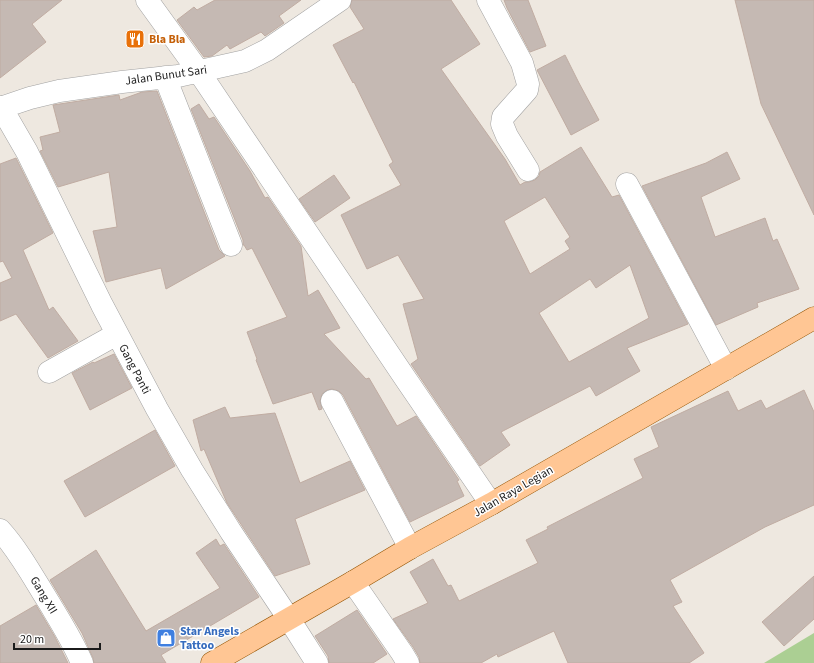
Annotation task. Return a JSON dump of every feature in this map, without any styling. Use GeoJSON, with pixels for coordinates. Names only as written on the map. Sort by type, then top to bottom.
{"type":"FeatureCollection","features":[{"type":"Feature","properties":{"kind":"main road","name":"Jalan Raya Legian"},"geometry":{"type":"LineString","coordinates":[[212,663],[410,548],[491,504],[814,318]]}},
{"type":"Feature","properties":{"kind":"street"},"geometry":{"type":"LineString","coordinates":[[147,0],[199,72],[491,504]]}},
{"type":"Feature","properties":{"kind":"street","name":"Jalan Bunut Sari"},"geometry":{"type":"LineString","coordinates":[[1,107],[60,91],[178,76],[245,61],[266,50],[340,0]]}},
{"type":"Feature","properties":{"kind":"street"},"geometry":{"type":"LineString","coordinates":[[488,0],[522,63],[528,84],[527,90],[503,117],[502,124],[507,136],[528,170]]}},
{"type":"Feature","properties":{"kind":"street"},"geometry":{"type":"LineString","coordinates":[[165,77],[231,245]]}},
{"type":"Feature","properties":{"kind":"street","name":"Gang Panti"},"geometry":{"type":"LineString","coordinates":[[1,107],[27,152],[102,306],[157,409],[192,470],[231,532],[317,663]]}},
{"type":"Feature","properties":{"kind":"street"},"geometry":{"type":"LineString","coordinates":[[627,184],[726,369]]}},
{"type":"Feature","properties":{"kind":"street"},"geometry":{"type":"LineString","coordinates":[[49,372],[117,334]]}},
{"type":"Feature","properties":{"kind":"street"},"geometry":{"type":"LineString","coordinates":[[332,401],[410,548]]}},
{"type":"Feature","properties":{"kind":"street","name":"Gang XII"},"geometry":{"type":"LineString","coordinates":[[0,530],[9,540],[30,572],[76,647],[82,663]]}},
{"type":"Feature","properties":{"kind":"street"},"geometry":{"type":"LineString","coordinates":[[353,582],[408,663]]}},
{"type":"Feature","properties":{"kind":"green space"},"geometry":{"type":"Polygon","coordinates":[[[814,633],[814,663],[764,663],[814,633]]]}},
{"type":"Feature","properties":{"kind":"building"},"geometry":{"type":"Polygon","coordinates":[[[0,0],[62,0],[32,24],[46,42],[0,78],[0,0]]]}},
{"type":"Feature","properties":{"kind":"building"},"geometry":{"type":"Polygon","coordinates":[[[215,0],[301,0],[279,16],[284,23],[265,36],[261,32],[230,49],[227,45],[212,56],[204,57],[177,20],[194,7],[197,10],[215,0]]]}},
{"type":"Feature","properties":{"kind":"building"},"geometry":{"type":"Polygon","coordinates":[[[352,0],[451,0],[480,44],[441,69],[505,159],[520,185],[525,182],[535,180],[539,176],[540,172],[581,147],[612,197],[619,195],[688,324],[627,348],[640,371],[596,396],[590,386],[501,432],[510,445],[480,466],[411,364],[418,359],[403,304],[424,299],[398,255],[367,269],[341,215],[401,185],[389,165],[393,162],[354,82],[353,83],[333,45],[364,29],[350,7],[352,0]],[[545,197],[504,221],[530,274],[570,249],[565,241],[570,237],[545,197]],[[630,265],[596,288],[590,279],[539,313],[569,362],[649,318],[630,265]]]}},
{"type":"Feature","properties":{"kind":"building"},"geometry":{"type":"Polygon","coordinates":[[[504,0],[528,0],[546,46],[530,52],[504,0]]]}},
{"type":"Feature","properties":{"kind":"building"},"geometry":{"type":"Polygon","coordinates":[[[735,0],[814,0],[814,215],[761,104],[735,0]]]}},
{"type":"Feature","properties":{"kind":"building"},"geometry":{"type":"Polygon","coordinates":[[[565,55],[599,120],[571,135],[537,70],[565,55]]]}},
{"type":"Feature","properties":{"kind":"building"},"geometry":{"type":"Polygon","coordinates":[[[157,91],[219,250],[225,256],[166,289],[161,268],[106,282],[93,231],[117,227],[109,172],[58,187],[40,151],[43,150],[40,137],[60,132],[53,105],[119,95],[120,100],[142,92],[157,91]]]}},
{"type":"Feature","properties":{"kind":"building"},"geometry":{"type":"Polygon","coordinates":[[[199,104],[209,119],[214,117],[250,171],[265,198],[268,197],[301,246],[308,296],[318,290],[340,328],[324,334],[366,379],[369,378],[397,426],[416,416],[459,480],[457,481],[464,496],[410,522],[343,395],[339,391],[332,389],[327,390],[322,394],[320,401],[322,409],[319,410],[312,392],[273,404],[247,332],[287,317],[252,248],[247,250],[243,245],[243,240],[191,109],[199,104]]]}},
{"type":"Feature","properties":{"kind":"building"},"geometry":{"type":"Polygon","coordinates":[[[727,152],[740,179],[701,197],[715,237],[765,218],[773,241],[777,239],[799,289],[757,303],[758,307],[716,325],[642,186],[706,163],[727,152]]]}},
{"type":"Feature","properties":{"kind":"building"},"geometry":{"type":"Polygon","coordinates":[[[16,158],[53,233],[23,250],[49,310],[53,307],[78,341],[48,358],[16,314],[0,321],[0,283],[12,278],[3,261],[0,262],[0,164],[16,158]]]}},
{"type":"Feature","properties":{"kind":"building"},"geometry":{"type":"Polygon","coordinates":[[[334,175],[350,198],[315,222],[299,199],[334,175]]]}},
{"type":"Feature","properties":{"kind":"building"},"geometry":{"type":"Polygon","coordinates":[[[114,354],[132,388],[90,410],[72,373],[93,362],[94,363],[114,354]]]}},
{"type":"Feature","properties":{"kind":"building"},"geometry":{"type":"Polygon","coordinates":[[[804,390],[814,412],[814,505],[765,527],[670,580],[682,602],[673,606],[704,653],[689,663],[568,663],[554,631],[498,657],[497,654],[481,663],[420,663],[419,657],[413,647],[393,619],[428,603],[410,572],[433,559],[448,586],[451,585],[459,601],[538,563],[526,540],[548,529],[547,527],[643,478],[634,459],[659,447],[651,427],[728,391],[738,411],[761,400],[766,409],[804,390]]]}},
{"type":"Feature","properties":{"kind":"building"},"geometry":{"type":"Polygon","coordinates":[[[225,407],[230,418],[275,413],[300,483],[350,461],[365,490],[295,519],[310,564],[275,576],[227,503],[204,449],[201,451],[193,420],[225,407]]]}},
{"type":"Feature","properties":{"kind":"building"},"geometry":{"type":"Polygon","coordinates":[[[155,430],[175,466],[85,517],[64,481],[155,430]]]}},
{"type":"Feature","properties":{"kind":"building"},"geometry":{"type":"Polygon","coordinates":[[[216,539],[220,546],[224,544],[259,597],[161,655],[166,663],[94,663],[82,633],[50,580],[96,550],[146,631],[220,588],[196,553],[216,539]]]}},
{"type":"Feature","properties":{"kind":"building"},"geometry":{"type":"Polygon","coordinates":[[[814,576],[814,619],[784,646],[762,622],[814,576]]]}},
{"type":"Feature","properties":{"kind":"building"},"geometry":{"type":"Polygon","coordinates":[[[36,605],[68,663],[0,663],[0,626],[36,605]]]}},
{"type":"Feature","properties":{"kind":"building"},"geometry":{"type":"Polygon","coordinates":[[[357,610],[387,654],[373,663],[329,663],[328,656],[315,636],[357,610]]]}},
{"type":"Feature","properties":{"kind":"place","name":"Bla Bla"},"geometry":{"type":"Point","coordinates":[135,39]}},
{"type":"Feature","properties":{"kind":"place","name":"Star Angels Tattoo"},"geometry":{"type":"Point","coordinates":[166,638]}}]}
